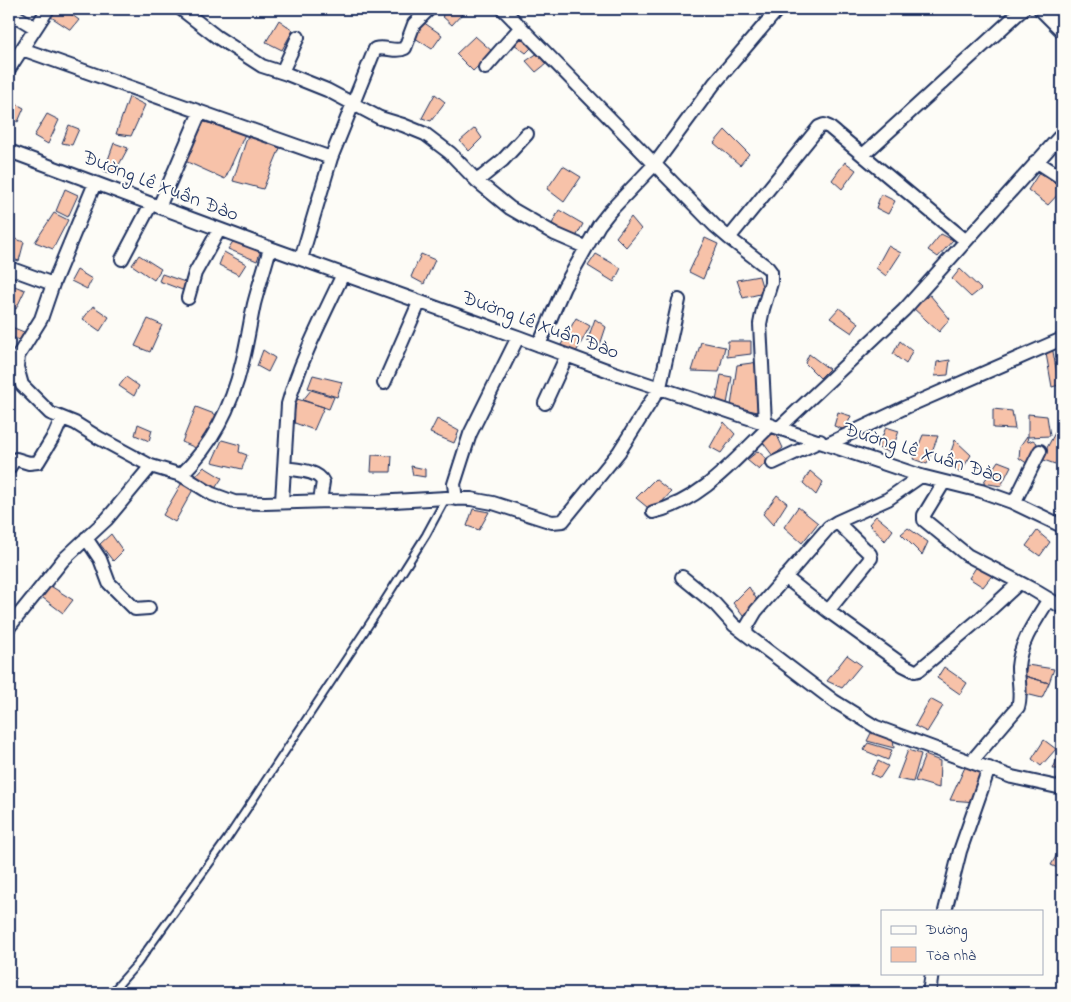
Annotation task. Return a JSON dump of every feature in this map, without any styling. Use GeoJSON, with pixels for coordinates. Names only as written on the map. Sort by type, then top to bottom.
{"type":"FeatureCollection","features":[{"type":"Feature","properties":{"kind":"street"},"geometry":{"type":"LineString","coordinates":[[9,69],[34,27],[48,9]]}},
{"type":"Feature","properties":{"kind":"street"},"geometry":{"type":"LineString","coordinates":[[181,9],[216,37],[253,62],[327,90],[380,118],[425,134],[450,152],[477,181],[510,208],[555,234],[585,248]]}},
{"type":"Feature","properties":{"kind":"street"},"geometry":{"type":"LineString","coordinates":[[301,259],[331,158],[375,49],[397,50],[406,48],[414,24],[429,9]]}},
{"type":"Feature","properties":{"kind":"street"},"geometry":{"type":"LineString","coordinates":[[503,9],[729,238],[771,272],[771,283],[760,324],[772,425]]}},
{"type":"Feature","properties":{"kind":"street"},"geometry":{"type":"LineString","coordinates":[[539,345],[564,288],[585,248],[610,211],[655,164],[714,84],[778,9]]}},
{"type":"Feature","properties":{"kind":"street"},"geometry":{"type":"LineString","coordinates":[[863,155],[1023,9]]}},
{"type":"Feature","properties":{"kind":"street"},"geometry":{"type":"LineString","coordinates":[[1040,9],[1062,31]]}},
{"type":"Feature","properties":{"kind":"street"},"geometry":{"type":"LineString","coordinates":[[9,12],[34,27]]}},
{"type":"Feature","properties":{"kind":"street"},"geometry":{"type":"LineString","coordinates":[[485,68],[521,27]]}},
{"type":"Feature","properties":{"kind":"street"},"geometry":{"type":"LineString","coordinates":[[282,72],[298,37]]}},
{"type":"Feature","properties":{"kind":"street"},"geometry":{"type":"LineString","coordinates":[[22,49],[331,158]]}},
{"type":"Feature","properties":{"kind":"street"},"geometry":{"type":"LineString","coordinates":[[122,259],[155,205],[200,112]]}},
{"type":"Feature","properties":{"kind":"street"},"geometry":{"type":"LineString","coordinates":[[729,238],[821,126],[829,127],[964,240]]}},
{"type":"Feature","properties":{"kind":"street"},"geometry":{"type":"LineString","coordinates":[[477,181],[503,160],[527,134]]}},
{"type":"Feature","properties":{"kind":"street"},"geometry":{"type":"LineString","coordinates":[[653,512],[677,505],[705,486],[904,310],[964,240],[1062,134]]}},
{"type":"Feature","properties":{"kind":"street","name":"Đường Lê Xuân Đào"},"geometry":{"type":"LineString","coordinates":[[9,151],[219,230],[567,355],[921,476],[981,491],[1014,503],[1062,526]]}},
{"type":"Feature","properties":{"kind":"street"},"geometry":{"type":"LineString","coordinates":[[1036,161],[1062,178]]}},
{"type":"Feature","properties":{"kind":"street"},"geometry":{"type":"LineString","coordinates":[[95,183],[53,284],[41,319],[18,356],[17,367],[20,380],[27,391],[50,413],[75,423],[151,466],[181,475],[212,494],[228,500],[244,503],[282,501],[376,502],[451,498],[493,503],[552,522],[563,521],[619,452],[660,387],[679,300]]}},
{"type":"Feature","properties":{"kind":"street"},"geometry":{"type":"LineString","coordinates":[[188,298],[195,273],[219,230]]}},
{"type":"Feature","properties":{"kind":"street"},"geometry":{"type":"LineString","coordinates":[[181,475],[196,460],[212,438],[221,424],[230,403],[242,364],[255,302],[270,248]]}},
{"type":"Feature","properties":{"kind":"street"},"geometry":{"type":"LineString","coordinates":[[9,268],[53,284]]}},
{"type":"Feature","properties":{"kind":"street"},"geometry":{"type":"LineString","coordinates":[[282,501],[286,418],[292,392],[317,330],[343,274]]}},
{"type":"Feature","properties":{"kind":"street"},"geometry":{"type":"LineString","coordinates":[[384,383],[419,303]]}},
{"type":"Feature","properties":{"kind":"street"},"geometry":{"type":"LineString","coordinates":[[451,498],[470,434],[518,336]]}},
{"type":"Feature","properties":{"kind":"street"},"geometry":{"type":"LineString","coordinates":[[773,464],[1062,339]]}},
{"type":"Feature","properties":{"kind":"street"},"geometry":{"type":"LineString","coordinates":[[545,403],[567,355]]}},
{"type":"Feature","properties":{"kind":"street"},"geometry":{"type":"LineString","coordinates":[[9,468],[16,459],[33,464],[38,462],[52,440],[62,418]]}},
{"type":"Feature","properties":{"kind":"street"},"geometry":{"type":"LineString","coordinates":[[1014,503],[1040,451]]}},
{"type":"Feature","properties":{"kind":"street"},"geometry":{"type":"LineString","coordinates":[[9,626],[63,560],[107,519],[151,466]]}},
{"type":"Feature","properties":{"kind":"street"},"geometry":{"type":"LineString","coordinates":[[284,468],[310,472],[319,476],[323,482],[320,501]]}},
{"type":"Feature","properties":{"kind":"street"},"geometry":{"type":"LineString","coordinates":[[747,635],[746,628],[756,611],[820,536],[837,522],[888,499],[921,476]]}},
{"type":"Feature","properties":{"kind":"street"},"geometry":{"type":"LineString","coordinates":[[944,482],[924,515],[924,520],[967,555],[1062,607]]}},
{"type":"Feature","properties":{"kind":"street"},"geometry":{"type":"LineString","coordinates":[[828,611],[871,558],[870,554],[837,522]]}},
{"type":"Feature","properties":{"kind":"street"},"geometry":{"type":"LineString","coordinates":[[86,538],[100,559],[109,583],[136,609],[149,608]]}},
{"type":"Feature","properties":{"kind":"street"},"geometry":{"type":"LineString","coordinates":[[682,577],[715,604],[734,625],[834,701],[876,727],[972,760],[1012,777],[1062,788]]}},
{"type":"Feature","properties":{"kind":"street"},"geometry":{"type":"LineString","coordinates":[[785,577],[828,611],[903,665],[915,671],[919,670],[982,617],[1019,583]]}},
{"type":"Feature","properties":{"kind":"street"},"geometry":{"type":"LineString","coordinates":[[972,760],[1018,707],[1020,697],[1018,666],[1020,654],[1031,629],[1049,599]]}},
{"type":"Feature","properties":{"kind":"street"},"geometry":{"type":"LineString","coordinates":[[945,910],[960,851],[989,768]]}},
{"type":"Feature","properties":{"kind":"street"},"geometry":{"type":"LineString","coordinates":[[929,993],[932,974]]}},
{"type":"Feature","properties":{"kind":"lane"},"geometry":{"type":"LineString","coordinates":[[113,991],[137,964],[227,839],[451,498]]}},
{"type":"Feature","properties":{"kind":"building"},"geometry":{"type":"Polygon","coordinates":[[[55,9],[64,9],[79,20],[71,30],[51,17],[55,9]]]}},
{"type":"Feature","properties":{"kind":"building"},"geometry":{"type":"Polygon","coordinates":[[[450,9],[456,9],[462,14],[452,25],[442,16],[450,9]]]}},
{"type":"Feature","properties":{"kind":"building"},"geometry":{"type":"Polygon","coordinates":[[[279,20],[293,30],[282,50],[266,42],[279,20]]]}},
{"type":"Feature","properties":{"kind":"building"},"geometry":{"type":"Polygon","coordinates":[[[420,20],[442,35],[432,49],[412,36],[420,20]]]}},
{"type":"Feature","properties":{"kind":"building"},"geometry":{"type":"Polygon","coordinates":[[[522,34],[535,44],[526,53],[514,44],[522,34]]]}},
{"type":"Feature","properties":{"kind":"building"},"geometry":{"type":"Polygon","coordinates":[[[475,36],[493,52],[473,71],[456,54],[475,36]]]}},
{"type":"Feature","properties":{"kind":"building"},"geometry":{"type":"Polygon","coordinates":[[[538,53],[546,64],[536,72],[526,61],[538,53]]]}},
{"type":"Feature","properties":{"kind":"building"},"geometry":{"type":"Polygon","coordinates":[[[435,94],[445,102],[431,121],[422,118],[435,94]]]}},
{"type":"Feature","properties":{"kind":"building"},"geometry":{"type":"Polygon","coordinates":[[[129,97],[145,105],[131,136],[116,134],[129,97]]]}},
{"type":"Feature","properties":{"kind":"building"},"geometry":{"type":"Polygon","coordinates":[[[9,100],[24,108],[18,122],[9,117],[9,100]]]}},
{"type":"Feature","properties":{"kind":"building"},"geometry":{"type":"Polygon","coordinates":[[[47,114],[59,120],[48,144],[34,136],[47,114]]]}},
{"type":"Feature","properties":{"kind":"building"},"geometry":{"type":"Polygon","coordinates":[[[204,122],[246,132],[225,179],[185,161],[204,122]]]}},
{"type":"Feature","properties":{"kind":"building"},"geometry":{"type":"Polygon","coordinates":[[[69,125],[79,129],[72,145],[62,143],[69,125]]]}},
{"type":"Feature","properties":{"kind":"building"},"geometry":{"type":"Polygon","coordinates":[[[475,128],[482,138],[469,151],[460,141],[475,128]]]}},
{"type":"Feature","properties":{"kind":"building"},"geometry":{"type":"Polygon","coordinates":[[[725,130],[749,154],[740,165],[714,143],[725,130]]]}},
{"type":"Feature","properties":{"kind":"building"},"geometry":{"type":"Polygon","coordinates":[[[248,135],[280,148],[263,189],[233,181],[248,135]]]}},
{"type":"Feature","properties":{"kind":"building"},"geometry":{"type":"Polygon","coordinates":[[[114,143],[128,148],[114,174],[104,171],[114,143]]]}},
{"type":"Feature","properties":{"kind":"building"},"geometry":{"type":"Polygon","coordinates":[[[845,162],[856,170],[842,189],[832,180],[845,162]]]}},
{"type":"Feature","properties":{"kind":"building"},"geometry":{"type":"Polygon","coordinates":[[[563,166],[581,177],[564,202],[547,189],[563,166]]]}},
{"type":"Feature","properties":{"kind":"building"},"geometry":{"type":"Polygon","coordinates":[[[1039,173],[1062,187],[1062,190],[1048,205],[1028,190],[1039,173]]]}},
{"type":"Feature","properties":{"kind":"building"},"geometry":{"type":"Polygon","coordinates":[[[65,189],[78,195],[68,217],[56,211],[65,189]]]}},
{"type":"Feature","properties":{"kind":"building"},"geometry":{"type":"Polygon","coordinates":[[[881,194],[895,201],[888,214],[876,208],[881,194]]]}},
{"type":"Feature","properties":{"kind":"building"},"geometry":{"type":"Polygon","coordinates":[[[559,210],[583,224],[576,237],[551,226],[559,210]]]}},
{"type":"Feature","properties":{"kind":"building"},"geometry":{"type":"Polygon","coordinates":[[[54,213],[68,220],[53,249],[35,242],[54,213]]]}},
{"type":"Feature","properties":{"kind":"building"},"geometry":{"type":"Polygon","coordinates":[[[631,217],[641,229],[626,247],[616,237],[631,217]]]}},
{"type":"Feature","properties":{"kind":"building"},"geometry":{"type":"Polygon","coordinates":[[[941,234],[953,240],[938,257],[928,250],[941,234]]]}},
{"type":"Feature","properties":{"kind":"building"},"geometry":{"type":"Polygon","coordinates":[[[13,238],[24,242],[19,261],[9,258],[9,250],[13,238]]]}},
{"type":"Feature","properties":{"kind":"building"},"geometry":{"type":"Polygon","coordinates":[[[705,238],[718,244],[703,279],[689,272],[705,238]]]}},
{"type":"Feature","properties":{"kind":"building"},"geometry":{"type":"Polygon","coordinates":[[[234,240],[261,250],[257,261],[228,249],[234,240]]]}},
{"type":"Feature","properties":{"kind":"building"},"geometry":{"type":"Polygon","coordinates":[[[888,246],[901,253],[886,276],[876,268],[888,246]]]}},
{"type":"Feature","properties":{"kind":"building"},"geometry":{"type":"Polygon","coordinates":[[[224,252],[246,264],[239,275],[219,265],[224,252]]]}},
{"type":"Feature","properties":{"kind":"building"},"geometry":{"type":"Polygon","coordinates":[[[421,254],[435,260],[424,284],[411,277],[421,254]]]}},
{"type":"Feature","properties":{"kind":"building"},"geometry":{"type":"Polygon","coordinates":[[[596,254],[621,268],[614,282],[588,266],[596,254]]]}},
{"type":"Feature","properties":{"kind":"building"},"geometry":{"type":"Polygon","coordinates":[[[139,255],[161,269],[154,280],[132,265],[139,255]]]}},
{"type":"Feature","properties":{"kind":"building"},"geometry":{"type":"Polygon","coordinates":[[[960,269],[981,289],[971,297],[952,279],[960,269]]]}},
{"type":"Feature","properties":{"kind":"building"},"geometry":{"type":"Polygon","coordinates":[[[77,270],[92,279],[87,289],[71,281],[77,270]]]}},
{"type":"Feature","properties":{"kind":"building"},"geometry":{"type":"Polygon","coordinates":[[[162,274],[188,283],[185,291],[159,281],[162,274]]]}},
{"type":"Feature","properties":{"kind":"building"},"geometry":{"type":"Polygon","coordinates":[[[759,276],[764,293],[743,298],[737,280],[759,276]]]}},
{"type":"Feature","properties":{"kind":"building"},"geometry":{"type":"Polygon","coordinates":[[[9,284],[25,290],[16,309],[9,307],[9,284]]]}},
{"type":"Feature","properties":{"kind":"building"},"geometry":{"type":"Polygon","coordinates":[[[930,295],[950,319],[939,332],[912,307],[930,295]]]}},
{"type":"Feature","properties":{"kind":"building"},"geometry":{"type":"Polygon","coordinates":[[[93,306],[109,317],[100,331],[83,319],[93,306]]]}},
{"type":"Feature","properties":{"kind":"building"},"geometry":{"type":"Polygon","coordinates":[[[839,308],[859,323],[852,333],[830,318],[839,308]]]}},
{"type":"Feature","properties":{"kind":"building"},"geometry":{"type":"Polygon","coordinates":[[[576,318],[590,326],[575,354],[561,345],[576,318]]]}},
{"type":"Feature","properties":{"kind":"building"},"geometry":{"type":"Polygon","coordinates":[[[148,319],[162,325],[150,352],[135,346],[148,319]]]}},
{"type":"Feature","properties":{"kind":"building"},"geometry":{"type":"Polygon","coordinates":[[[595,319],[606,327],[600,345],[587,341],[595,319]]]}},
{"type":"Feature","properties":{"kind":"building"},"geometry":{"type":"Polygon","coordinates":[[[9,326],[24,332],[22,341],[9,336],[9,326]]]}},
{"type":"Feature","properties":{"kind":"building"},"geometry":{"type":"Polygon","coordinates":[[[728,341],[751,341],[751,354],[727,357],[728,341]]]}},
{"type":"Feature","properties":{"kind":"building"},"geometry":{"type":"Polygon","coordinates":[[[900,341],[912,351],[906,364],[893,354],[900,341]]]}},
{"type":"Feature","properties":{"kind":"building"},"geometry":{"type":"Polygon","coordinates":[[[701,342],[725,347],[719,372],[692,371],[701,342]]]}},
{"type":"Feature","properties":{"kind":"building"},"geometry":{"type":"Polygon","coordinates":[[[1052,346],[1059,385],[1052,387],[1045,348],[1052,346]]]}},
{"type":"Feature","properties":{"kind":"building"},"geometry":{"type":"Polygon","coordinates":[[[263,350],[275,358],[268,372],[257,366],[263,350]]]}},
{"type":"Feature","properties":{"kind":"building"},"geometry":{"type":"Polygon","coordinates":[[[809,354],[829,369],[820,378],[805,363],[809,354]]]}},
{"type":"Feature","properties":{"kind":"building"},"geometry":{"type":"Polygon","coordinates":[[[950,360],[948,375],[935,376],[937,362],[950,360]]]}},
{"type":"Feature","properties":{"kind":"building"},"geometry":{"type":"Polygon","coordinates":[[[759,362],[762,413],[731,406],[737,365],[759,362]]]}},
{"type":"Feature","properties":{"kind":"building"},"geometry":{"type":"Polygon","coordinates":[[[313,375],[342,382],[337,397],[308,388],[313,375]]]}},
{"type":"Feature","properties":{"kind":"building"},"geometry":{"type":"Polygon","coordinates":[[[721,375],[732,377],[727,404],[716,401],[721,375]]]}},
{"type":"Feature","properties":{"kind":"building"},"geometry":{"type":"Polygon","coordinates":[[[126,377],[139,386],[134,396],[119,386],[126,377]]]}},
{"type":"Feature","properties":{"kind":"building"},"geometry":{"type":"Polygon","coordinates":[[[311,390],[334,397],[329,409],[303,400],[311,390]]]}},
{"type":"Feature","properties":{"kind":"building"},"geometry":{"type":"Polygon","coordinates":[[[297,399],[324,407],[314,430],[292,422],[297,399]]]}},
{"type":"Feature","properties":{"kind":"building"},"geometry":{"type":"Polygon","coordinates":[[[196,407],[217,415],[203,451],[182,442],[196,407]]]}},
{"type":"Feature","properties":{"kind":"building"},"geometry":{"type":"Polygon","coordinates":[[[993,409],[1012,411],[1015,429],[993,428],[993,409]]]}},
{"type":"Feature","properties":{"kind":"building"},"geometry":{"type":"Polygon","coordinates":[[[838,412],[851,416],[845,430],[834,426],[838,412]]]}},
{"type":"Feature","properties":{"kind":"building"},"geometry":{"type":"Polygon","coordinates":[[[1028,414],[1047,416],[1050,436],[1028,437],[1028,414]]]}},
{"type":"Feature","properties":{"kind":"building"},"geometry":{"type":"Polygon","coordinates":[[[437,419],[459,431],[454,443],[430,433],[437,419]]]}},
{"type":"Feature","properties":{"kind":"building"},"geometry":{"type":"Polygon","coordinates":[[[724,422],[735,434],[721,453],[710,447],[724,422]]]}},
{"type":"Feature","properties":{"kind":"building"},"geometry":{"type":"Polygon","coordinates":[[[138,424],[152,430],[149,441],[135,435],[138,424]]]}},
{"type":"Feature","properties":{"kind":"building"},"geometry":{"type":"Polygon","coordinates":[[[886,427],[899,431],[891,453],[878,448],[886,427]]]}},
{"type":"Feature","properties":{"kind":"building"},"geometry":{"type":"Polygon","coordinates":[[[774,429],[783,448],[773,456],[761,440],[774,429]]]}},
{"type":"Feature","properties":{"kind":"building"},"geometry":{"type":"Polygon","coordinates":[[[1056,431],[1062,435],[1062,452],[1055,464],[1041,459],[1056,431]]]}},
{"type":"Feature","properties":{"kind":"building"},"geometry":{"type":"Polygon","coordinates":[[[923,435],[938,436],[927,464],[913,459],[923,435]]]}},
{"type":"Feature","properties":{"kind":"building"},"geometry":{"type":"Polygon","coordinates":[[[1027,436],[1028,442],[1033,440],[1037,443],[1028,464],[1019,458],[1020,446],[1027,436]]]}},
{"type":"Feature","properties":{"kind":"building"},"geometry":{"type":"Polygon","coordinates":[[[222,440],[240,445],[239,452],[247,455],[242,469],[212,462],[222,440]]]}},
{"type":"Feature","properties":{"kind":"building"},"geometry":{"type":"Polygon","coordinates":[[[955,440],[971,455],[960,473],[947,463],[955,440]]]}},
{"type":"Feature","properties":{"kind":"building"},"geometry":{"type":"Polygon","coordinates":[[[758,451],[768,460],[759,470],[747,460],[758,451]]]}},
{"type":"Feature","properties":{"kind":"building"},"geometry":{"type":"Polygon","coordinates":[[[372,455],[392,456],[391,472],[371,472],[372,455]]]}},
{"type":"Feature","properties":{"kind":"building"},"geometry":{"type":"Polygon","coordinates":[[[998,461],[1011,466],[1001,486],[983,483],[998,461]]]}},
{"type":"Feature","properties":{"kind":"building"},"geometry":{"type":"Polygon","coordinates":[[[411,466],[425,469],[425,477],[413,475],[411,466]]]}},
{"type":"Feature","properties":{"kind":"building"},"geometry":{"type":"Polygon","coordinates":[[[204,467],[222,478],[214,490],[193,479],[204,467]]]}},
{"type":"Feature","properties":{"kind":"building"},"geometry":{"type":"Polygon","coordinates":[[[810,471],[823,482],[816,495],[803,483],[810,471]]]}},
{"type":"Feature","properties":{"kind":"building"},"geometry":{"type":"Polygon","coordinates":[[[184,479],[195,486],[175,522],[163,515],[184,479]]]}},
{"type":"Feature","properties":{"kind":"building"},"geometry":{"type":"Polygon","coordinates":[[[655,479],[671,492],[653,512],[636,498],[655,479]]]}},
{"type":"Feature","properties":{"kind":"building"},"geometry":{"type":"Polygon","coordinates":[[[777,495],[787,503],[773,525],[763,514],[777,495]]]}},
{"type":"Feature","properties":{"kind":"building"},"geometry":{"type":"Polygon","coordinates":[[[798,507],[818,523],[802,543],[784,527],[798,507]]]}},
{"type":"Feature","properties":{"kind":"building"},"geometry":{"type":"Polygon","coordinates":[[[473,509],[489,512],[479,530],[467,526],[473,509]]]}},
{"type":"Feature","properties":{"kind":"building"},"geometry":{"type":"Polygon","coordinates":[[[876,516],[893,530],[885,541],[869,524],[876,516]]]}},
{"type":"Feature","properties":{"kind":"building"},"geometry":{"type":"Polygon","coordinates":[[[908,528],[928,542],[922,555],[901,534],[908,528]]]}},
{"type":"Feature","properties":{"kind":"building"},"geometry":{"type":"Polygon","coordinates":[[[1037,531],[1050,542],[1040,556],[1026,546],[1037,531]]]}},
{"type":"Feature","properties":{"kind":"building"},"geometry":{"type":"Polygon","coordinates":[[[111,534],[123,551],[113,561],[100,544],[111,534]]]}},
{"type":"Feature","properties":{"kind":"building"},"geometry":{"type":"Polygon","coordinates":[[[979,563],[995,572],[983,587],[969,578],[979,563]]]}},
{"type":"Feature","properties":{"kind":"building"},"geometry":{"type":"Polygon","coordinates":[[[49,585],[73,600],[63,613],[39,595],[49,585]]]}},
{"type":"Feature","properties":{"kind":"building"},"geometry":{"type":"Polygon","coordinates":[[[749,587],[759,603],[743,616],[733,603],[749,587]]]}},
{"type":"Feature","properties":{"kind":"building"},"geometry":{"type":"Polygon","coordinates":[[[847,655],[861,665],[842,688],[827,681],[847,655]]]}},
{"type":"Feature","properties":{"kind":"building"},"geometry":{"type":"Polygon","coordinates":[[[1027,665],[1054,669],[1049,683],[1025,676],[1027,665]]]}},
{"type":"Feature","properties":{"kind":"building"},"geometry":{"type":"Polygon","coordinates":[[[944,667],[967,683],[960,694],[937,678],[944,667]]]}},
{"type":"Feature","properties":{"kind":"building"},"geometry":{"type":"Polygon","coordinates":[[[1025,676],[1049,683],[1042,698],[1022,693],[1025,676]]]}},
{"type":"Feature","properties":{"kind":"building"},"geometry":{"type":"Polygon","coordinates":[[[930,699],[943,706],[927,732],[915,726],[930,699]]]}},
{"type":"Feature","properties":{"kind":"building"},"geometry":{"type":"Polygon","coordinates":[[[872,731],[893,739],[894,748],[867,741],[872,731]]]}},
{"type":"Feature","properties":{"kind":"building"},"geometry":{"type":"Polygon","coordinates":[[[1044,740],[1056,749],[1041,766],[1032,759],[1044,740]]]}},
{"type":"Feature","properties":{"kind":"building"},"geometry":{"type":"Polygon","coordinates":[[[868,743],[892,750],[888,760],[863,750],[868,743]]]}},
{"type":"Feature","properties":{"kind":"building"},"geometry":{"type":"Polygon","coordinates":[[[1062,747],[1062,769],[1053,769],[1062,747]]]}},
{"type":"Feature","properties":{"kind":"building"},"geometry":{"type":"Polygon","coordinates":[[[908,750],[921,754],[913,782],[897,779],[908,750]]]}},
{"type":"Feature","properties":{"kind":"building"},"geometry":{"type":"Polygon","coordinates":[[[925,755],[940,761],[939,788],[915,781],[925,755]]]}},
{"type":"Feature","properties":{"kind":"building"},"geometry":{"type":"Polygon","coordinates":[[[878,761],[888,766],[880,778],[871,774],[878,761]]]}},
{"type":"Feature","properties":{"kind":"building"},"geometry":{"type":"Polygon","coordinates":[[[966,765],[985,771],[976,802],[950,800],[966,765]]]}},
{"type":"Feature","properties":{"kind":"building"},"geometry":{"type":"Polygon","coordinates":[[[1058,853],[1062,855],[1062,870],[1051,865],[1058,853]]]}}]}
